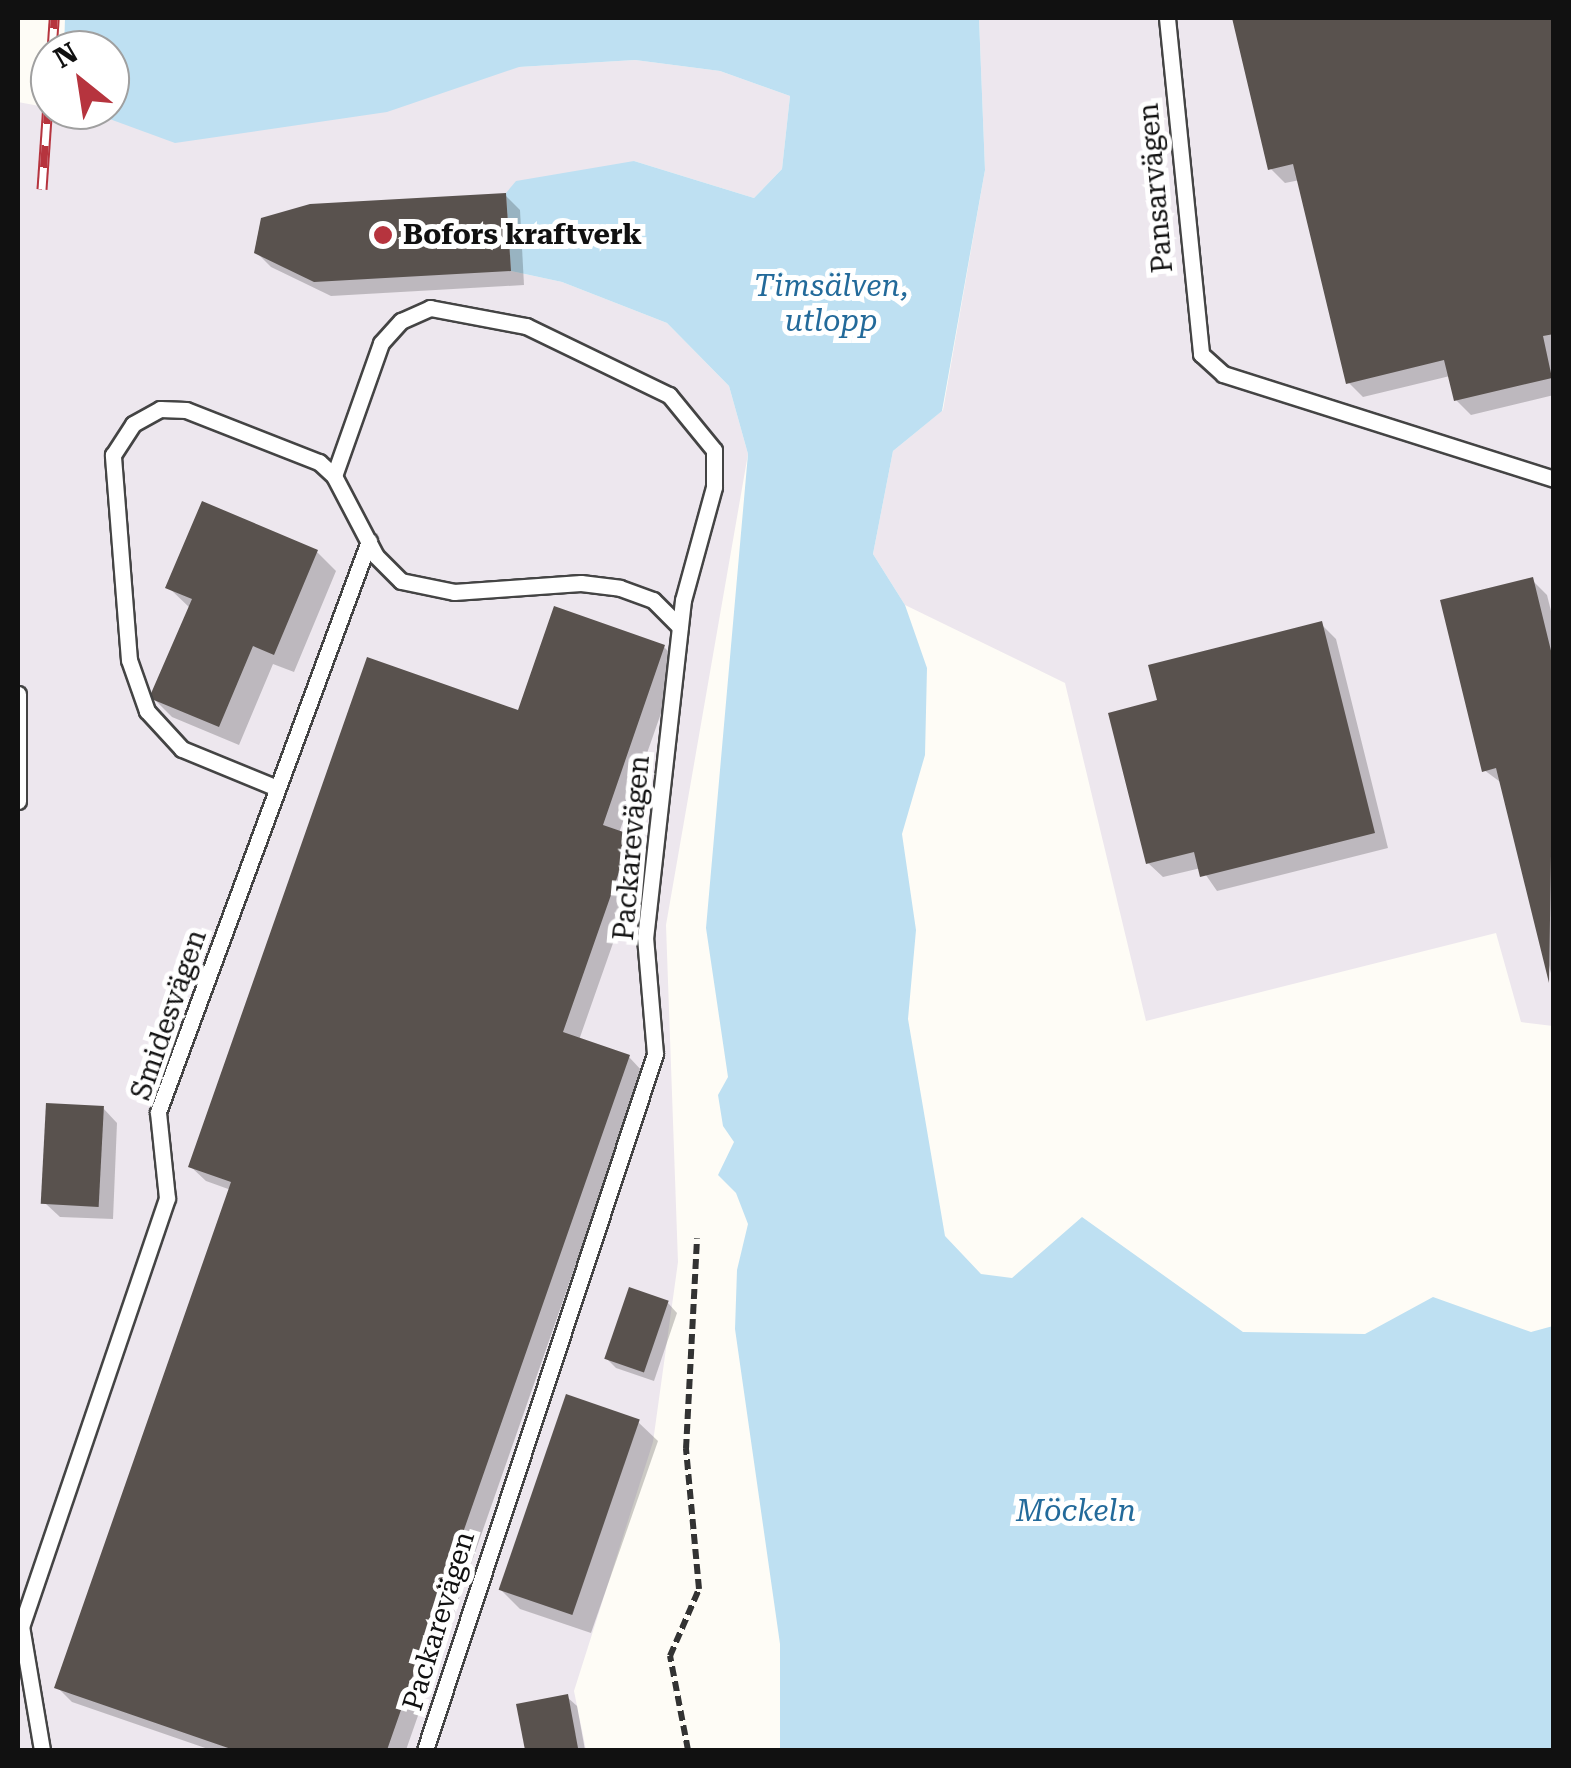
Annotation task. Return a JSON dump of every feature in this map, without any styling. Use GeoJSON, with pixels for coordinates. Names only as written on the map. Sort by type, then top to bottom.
{"type":"FeatureCollection","features":[{"type":"Feature","properties":{"kind":"lane","name":"Pansarvägen"},"geometry":{"type":"LineString","coordinates":[[1167,18],[1201,354],[1223,374],[1554,478]]}},
{"type":"Feature","properties":{"kind":"lane","name":"Packarevägen"},"geometry":{"type":"LineString","coordinates":[[334,476],[371,361],[401,321],[430,308],[454,308],[526,326],[669,395],[714,450],[714,487],[680,628],[645,938],[655,1054],[425,1750]]}},
{"type":"Feature","properties":{"kind":"lane"},"geometry":{"type":"LineString","coordinates":[[278,788],[182,750],[147,711],[128,660],[113,454],[133,424],[160,409],[186,410],[319,462],[334,476],[369,541],[401,581],[454,592],[581,584],[620,588],[653,600],[680,628]]}},
{"type":"Feature","properties":{"kind":"lane","name":"Smidesvägen"},"geometry":{"type":"LineString","coordinates":[[20,1627],[168,1198],[158,1112],[369,541]]}},
{"type":"Feature","properties":{"kind":"lane"},"geometry":{"type":"LineString","coordinates":[[18,694],[18,802]]}},
{"type":"Feature","properties":{"kind":"lane"},"geometry":{"type":"LineString","coordinates":[[18,1606],[42,1750]]}},
{"type":"Feature","properties":{"kind":"path"},"geometry":{"type":"LineString","coordinates":[[688,1750],[670,1656],[699,1590],[686,1449],[697,1238]]}},
{"type":"Feature","properties":{"kind":"shaded area"},"geometry":{"type":"Polygon","coordinates":[[[18,18],[519,67],[635,60],[720,71],[790,96],[782,169],[754,198],[634,161],[511,271],[562,282],[667,323],[729,386],[748,454],[666,925],[678,1262],[653,1442],[574,1691],[586,1750],[18,1750],[18,18]]]}},
{"type":"Feature","properties":{"kind":"shaded area"},"geometry":{"type":"Polygon","coordinates":[[[979,18],[1553,18],[1553,1026],[1521,1022],[1496,933],[1146,1021],[1065,683],[905,605],[873,554],[893,451],[943,410],[985,170],[979,18]]]}},
{"type":"Feature","properties":{"kind":"water"},"geometry":{"type":"Polygon","coordinates":[[[18,18],[979,18],[985,170],[942,411],[893,451],[873,554],[905,605],[927,668],[925,755],[902,834],[916,930],[908,1019],[945,1236],[981,1274],[1012,1278],[1082,1217],[1243,1332],[1365,1334],[1433,1297],[1531,1332],[1553,1326],[1553,1750],[780,1750],[780,1644],[735,1329],[737,1270],[748,1224],[736,1193],[718,1175],[734,1142],[723,1126],[718,1095],[728,1077],[706,928],[748,454],[729,386],[667,323],[562,282],[511,271],[506,193],[516,181],[634,161],[754,198],[782,169],[790,96],[720,71],[635,60],[519,67],[387,112],[175,143],[130,126],[130,30],[30,30],[18,18]]]}},
{"type":"Feature","properties":{"kind":"pier"},"geometry":{"type":"Polygon","coordinates":[[[18,18],[65,18],[65,30],[30,30],[30,104],[18,102],[18,18]]]}},
{"type":"Feature","properties":{"kind":"building"},"geometry":{"type":"Polygon","coordinates":[[[1232,18],[1554,18],[1554,334],[1543,336],[1552,378],[1454,401],[1444,360],[1346,384],[1293,164],[1268,170],[1232,18]]]}},
{"type":"Feature","properties":{"kind":"building","name":"Bofors kraftverk"},"geometry":{"type":"Polygon","coordinates":[[[506,193],[511,271],[314,282],[254,253],[261,218],[310,204],[506,193]]]}},
{"type":"Feature","properties":{"kind":"building"},"geometry":{"type":"Polygon","coordinates":[[[202,501],[318,550],[274,655],[253,646],[219,727],[149,698],[192,599],[165,588],[202,501]]]}},
{"type":"Feature","properties":{"kind":"building"},"geometry":{"type":"Polygon","coordinates":[[[1533,577],[1554,663],[1549,983],[1496,768],[1482,772],[1440,600],[1533,577]]]}},
{"type":"Feature","properties":{"kind":"building"},"geometry":{"type":"Polygon","coordinates":[[[554,606],[665,645],[603,825],[632,835],[563,1032],[630,1055],[387,1750],[234,1750],[54,1688],[231,1182],[188,1167],[367,657],[518,710],[554,606]]]}},
{"type":"Feature","properties":{"kind":"building"},"geometry":{"type":"Polygon","coordinates":[[[1322,621],[1375,833],[1200,877],[1194,852],[1146,864],[1108,713],[1157,700],[1148,665],[1322,621]]]}},
{"type":"Feature","properties":{"kind":"building"},"geometry":{"type":"Polygon","coordinates":[[[46,1103],[104,1106],[99,1207],[41,1204],[46,1103]]]}},
{"type":"Feature","properties":{"kind":"building"},"geometry":{"type":"Polygon","coordinates":[[[629,1287],[669,1301],[644,1373],[604,1359],[629,1287]]]}},
{"type":"Feature","properties":{"kind":"building"},"geometry":{"type":"Polygon","coordinates":[[[566,1394],[640,1419],[572,1615],[499,1590],[566,1394]]]}},
{"type":"Feature","properties":{"kind":"building"},"geometry":{"type":"Polygon","coordinates":[[[568,1694],[578,1748],[525,1750],[516,1704],[568,1694]]]}},
{"type":"Feature","properties":{"kind":"railway"},"geometry":{"type":"LineString","coordinates":[[53,30],[54,18]]}},
{"type":"Feature","properties":{"kind":"railway"},"geometry":{"type":"LineString","coordinates":[[42,189],[46,130]]}},
{"type":"Feature","properties":{"kind":"place","name":"Bofors kraftverk"},"geometry":{"type":"Point","coordinates":[383,235]}},
{"type":"Feature","properties":{"kind":"water label","name":"Timsälven, utlopp"},"geometry":{"type":"Point","coordinates":[831,303]}},
{"type":"Feature","properties":{"kind":"water label","name":"Möckeln"},"geometry":{"type":"Point","coordinates":[1076,1511]}}]}
